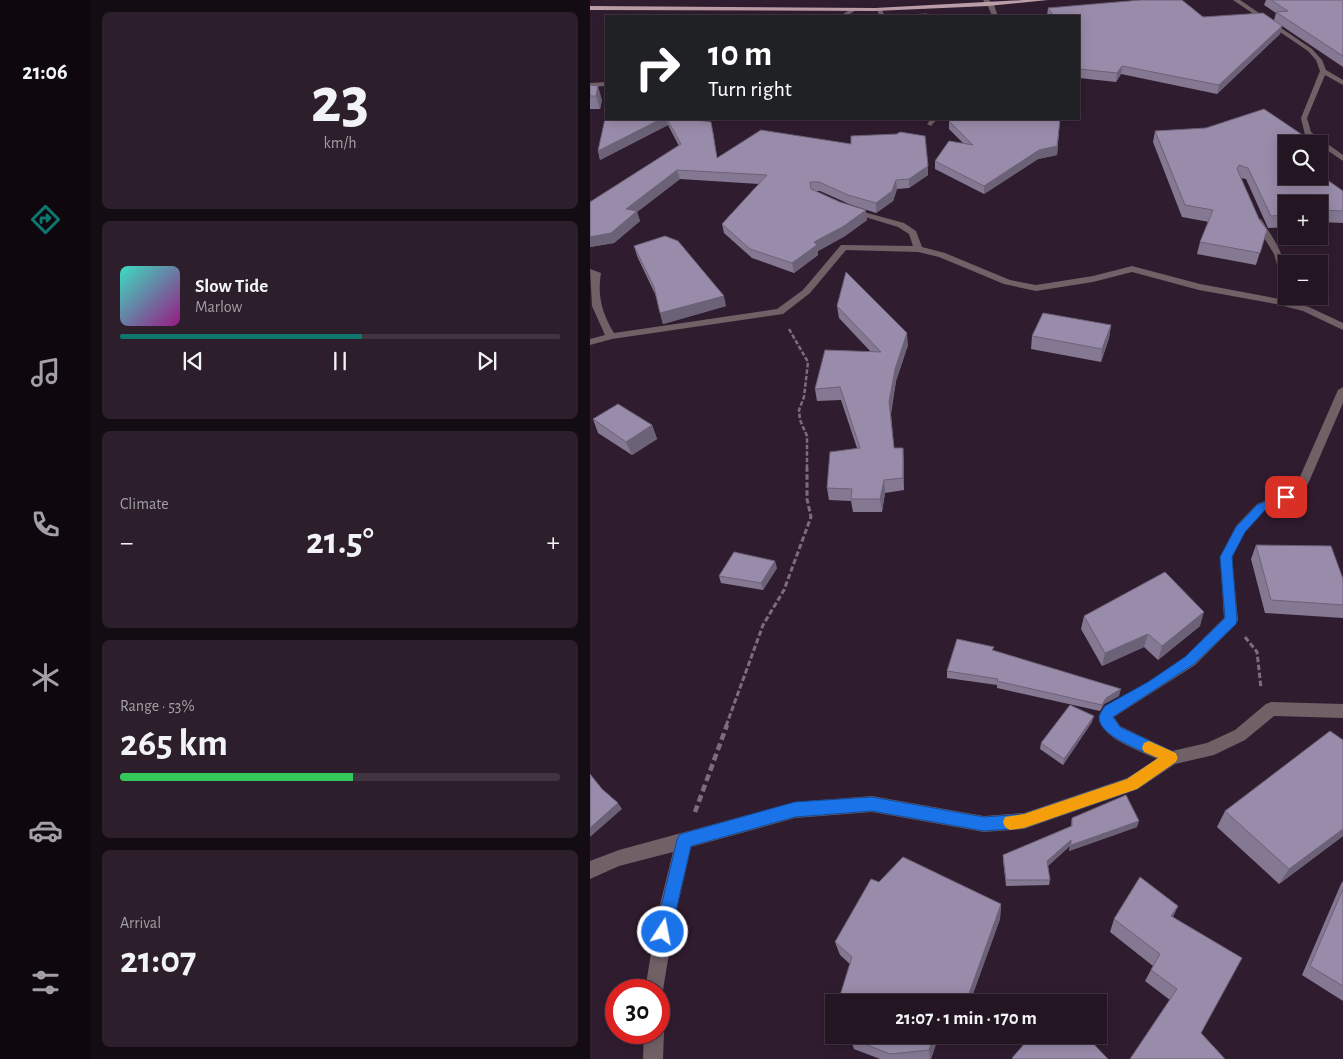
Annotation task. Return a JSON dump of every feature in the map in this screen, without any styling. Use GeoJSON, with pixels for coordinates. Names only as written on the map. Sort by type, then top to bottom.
{"type":"FeatureCollection","features":[{"type":"Feature","properties":{"kind":"main road"},"geometry":{"type":"LineString","coordinates":[[590,8],[800,13],[991,5],[1045,0]]}},
{"type":"Feature","properties":{"kind":"street"},"geometry":{"type":"LineString","coordinates":[[986,0],[991,5],[995,15]]}},
{"type":"Feature","properties":{"kind":"street"},"geometry":{"type":"LineString","coordinates":[[1236,0],[1310,50],[1319,60],[1323,71],[1343,83]]}},
{"type":"Feature","properties":{"kind":"street"},"geometry":{"type":"LineString","coordinates":[[880,9],[882,15]]}},
{"type":"Feature","properties":{"kind":"street"},"geometry":{"type":"LineString","coordinates":[[845,15],[853,10]]}},
{"type":"Feature","properties":{"kind":"street"},"geometry":{"type":"LineString","coordinates":[[1323,71],[1304,118],[1308,133],[1343,159]]}},
{"type":"Feature","properties":{"kind":"street"},"geometry":{"type":"LineString","coordinates":[[590,85],[605,84]]}},
{"type":"Feature","properties":{"kind":"street"},"geometry":{"type":"LineString","coordinates":[[844,208],[901,225],[913,233],[918,249]]}},
{"type":"Feature","properties":{"kind":"street"},"geometry":{"type":"LineString","coordinates":[[1254,213],[1262,230],[1278,255]]}},
{"type":"Feature","properties":{"kind":"street"},"geometry":{"type":"LineString","coordinates":[[590,342],[611,336],[780,312],[803,298],[825,267],[844,247],[918,249],[942,255],[1007,282],[1036,288],[1093,279],[1132,269],[1199,287],[1249,295],[1306,309],[1343,327]]}},
{"type":"Feature","properties":{"kind":"street"},"geometry":{"type":"LineString","coordinates":[[590,272],[596,273],[593,286],[595,304],[600,320],[611,336]]}},
{"type":"Feature","properties":{"kind":"street"},"geometry":{"type":"LineString","coordinates":[[1304,305],[1306,309]]}},
{"type":"Feature","properties":{"kind":"street"},"geometry":{"type":"LineString","coordinates":[[1170,758],[1115,731],[1108,724],[1106,716],[1110,710],[1153,686],[1190,660],[1231,620],[1226,557],[1240,530],[1261,507],[1286,497],[1304,481],[1343,390]]}},
{"type":"Feature","properties":{"kind":"street"},"geometry":{"type":"LineString","coordinates":[[590,870],[619,858],[795,810],[872,804],[984,824],[1024,821],[1132,784],[1170,758],[1208,750],[1240,736],[1271,709],[1343,711]]}},
{"type":"Feature","properties":{"kind":"street"},"geometry":{"type":"LineString","coordinates":[[656,979],[666,917],[684,840]]}},
{"type":"Feature","properties":{"kind":"street"},"geometry":{"type":"LineString","coordinates":[[653,1059],[654,1044]]}},
{"type":"Feature","properties":{"kind":"path"},"geometry":{"type":"LineString","coordinates":[[684,840],[763,625],[784,590],[811,517],[807,499],[807,436],[800,420],[799,410],[804,397],[808,362],[780,312]]}},
{"type":"Feature","properties":{"kind":"path"},"geometry":{"type":"LineString","coordinates":[[1231,620],[1257,652],[1261,689],[1264,699],[1271,709]]}},
{"type":"Feature","properties":{"kind":"building"},"geometry":{"type":"Polygon","coordinates":[[[1141,0],[1182,0],[1203,17],[1263,13],[1282,26],[1219,85],[1122,66],[1117,73],[1080,69],[1080,15],[1053,15],[1048,8],[1141,0]]]}},
{"type":"Feature","properties":{"kind":"building"},"geometry":{"type":"Polygon","coordinates":[[[1271,0],[1343,0],[1343,56],[1276,12],[1288,11],[1271,0]]]}},
{"type":"Feature","properties":{"kind":"building"},"geometry":{"type":"Polygon","coordinates":[[[590,85],[598,86],[596,96],[590,96],[590,85]]]}},
{"type":"Feature","properties":{"kind":"building"},"geometry":{"type":"Polygon","coordinates":[[[1264,109],[1303,135],[1278,135],[1278,185],[1328,185],[1328,180],[1343,191],[1343,211],[1328,210],[1328,195],[1278,195],[1278,216],[1271,216],[1248,168],[1239,165],[1237,169],[1259,219],[1267,230],[1260,253],[1200,242],[1213,210],[1185,205],[1155,131],[1206,128],[1264,109]]]}},
{"type":"Feature","properties":{"kind":"building"},"geometry":{"type":"Polygon","coordinates":[[[605,119],[659,120],[598,151],[605,119]]]}},
{"type":"Feature","properties":{"kind":"building"},"geometry":{"type":"Polygon","coordinates":[[[668,120],[711,122],[717,158],[761,130],[851,144],[851,136],[897,134],[900,132],[925,136],[928,166],[909,179],[896,180],[892,191],[876,203],[848,195],[819,182],[810,182],[811,189],[840,202],[866,210],[844,226],[814,242],[817,245],[792,263],[750,249],[722,224],[767,175],[677,170],[626,209],[637,211],[611,233],[590,237],[590,202],[681,144],[668,120]]]}},
{"type":"Feature","properties":{"kind":"building"},"geometry":{"type":"Polygon","coordinates":[[[1060,120],[1057,146],[1039,150],[984,186],[935,161],[949,141],[973,145],[949,121],[1060,120]]]}},
{"type":"Feature","properties":{"kind":"building"},"geometry":{"type":"Polygon","coordinates":[[[665,236],[678,241],[724,296],[660,313],[654,287],[634,246],[665,236]]]}},
{"type":"Feature","properties":{"kind":"building"},"geometry":{"type":"Polygon","coordinates":[[[846,272],[907,333],[895,369],[889,402],[894,448],[903,448],[903,478],[884,480],[880,499],[851,499],[852,489],[827,488],[830,452],[860,448],[840,387],[815,389],[825,350],[881,352],[837,306],[846,272]]]}},
{"type":"Feature","properties":{"kind":"building"},"geometry":{"type":"Polygon","coordinates":[[[1043,313],[1111,325],[1102,349],[1032,336],[1043,313]]]}},
{"type":"Feature","properties":{"kind":"building"},"geometry":{"type":"Polygon","coordinates":[[[618,404],[652,425],[626,442],[593,419],[618,404]]]}},
{"type":"Feature","properties":{"kind":"building"},"geometry":{"type":"Polygon","coordinates":[[[1256,545],[1331,546],[1343,579],[1343,605],[1271,600],[1256,545]]]}},
{"type":"Feature","properties":{"kind":"building"},"geometry":{"type":"Polygon","coordinates":[[[734,552],[775,561],[761,583],[719,576],[734,552]]]}},
{"type":"Feature","properties":{"kind":"building"},"geometry":{"type":"Polygon","coordinates":[[[1165,572],[1204,612],[1162,646],[1148,634],[1105,653],[1084,616],[1165,572]]]}},
{"type":"Feature","properties":{"kind":"building"},"geometry":{"type":"Polygon","coordinates":[[[957,639],[994,647],[992,650],[1121,689],[1106,698],[1102,705],[997,681],[998,679],[947,671],[957,639]]]}},
{"type":"Feature","properties":{"kind":"building"},"geometry":{"type":"Polygon","coordinates":[[[1070,705],[1094,716],[1064,759],[1041,743],[1070,705]]]}},
{"type":"Feature","properties":{"kind":"building"},"geometry":{"type":"Polygon","coordinates":[[[1330,731],[1343,740],[1343,829],[1289,869],[1225,811],[1330,731]]]}},
{"type":"Feature","properties":{"kind":"building"},"geometry":{"type":"Polygon","coordinates":[[[590,774],[602,789],[618,803],[590,828],[590,774]]]}},
{"type":"Feature","properties":{"kind":"building"},"geometry":{"type":"Polygon","coordinates":[[[1126,795],[1139,821],[1071,845],[1071,840],[1047,861],[1050,880],[1006,880],[1003,855],[1072,826],[1072,818],[1126,795]]]}},
{"type":"Feature","properties":{"kind":"building"},"geometry":{"type":"Polygon","coordinates":[[[903,857],[1001,904],[969,994],[840,994],[852,957],[835,942],[871,879],[879,882],[903,857]]]}},
{"type":"Feature","properties":{"kind":"building"},"geometry":{"type":"Polygon","coordinates":[[[1140,877],[1178,906],[1171,916],[1242,958],[1201,1033],[1225,1059],[1130,1059],[1177,989],[1151,970],[1160,954],[1114,919],[1140,877]]]}},
{"type":"Feature","properties":{"kind":"building"},"geometry":{"type":"Polygon","coordinates":[[[1343,889],[1343,986],[1310,966],[1343,889]]]}},
{"type":"Feature","properties":{"kind":"building"},"geometry":{"type":"Polygon","coordinates":[[[865,1044],[931,1044],[929,1050],[890,1054],[865,1044]]]}},
{"type":"Feature","properties":{"kind":"building"},"geometry":{"type":"Polygon","coordinates":[[[1024,1044],[1094,1044],[1108,1059],[1013,1059],[1024,1044]]]}},
{"type":"Feature","properties":{"kind":"slow traffic"},"geometry":{"type":"LineString","coordinates":[[1010,822],[1024,821],[1132,784],[1170,758],[1149,748]]}},
{"type":"Feature","properties":{"kind":"route"},"geometry":{"type":"LineString","coordinates":[[663,932],[684,840],[795,810],[872,804],[931,813],[984,824],[1024,821],[1132,784],[1170,758],[1115,731],[1108,724],[1106,716],[1110,710],[1153,686],[1190,660],[1231,620],[1226,557],[1240,530],[1261,507],[1286,497]]}}]}
